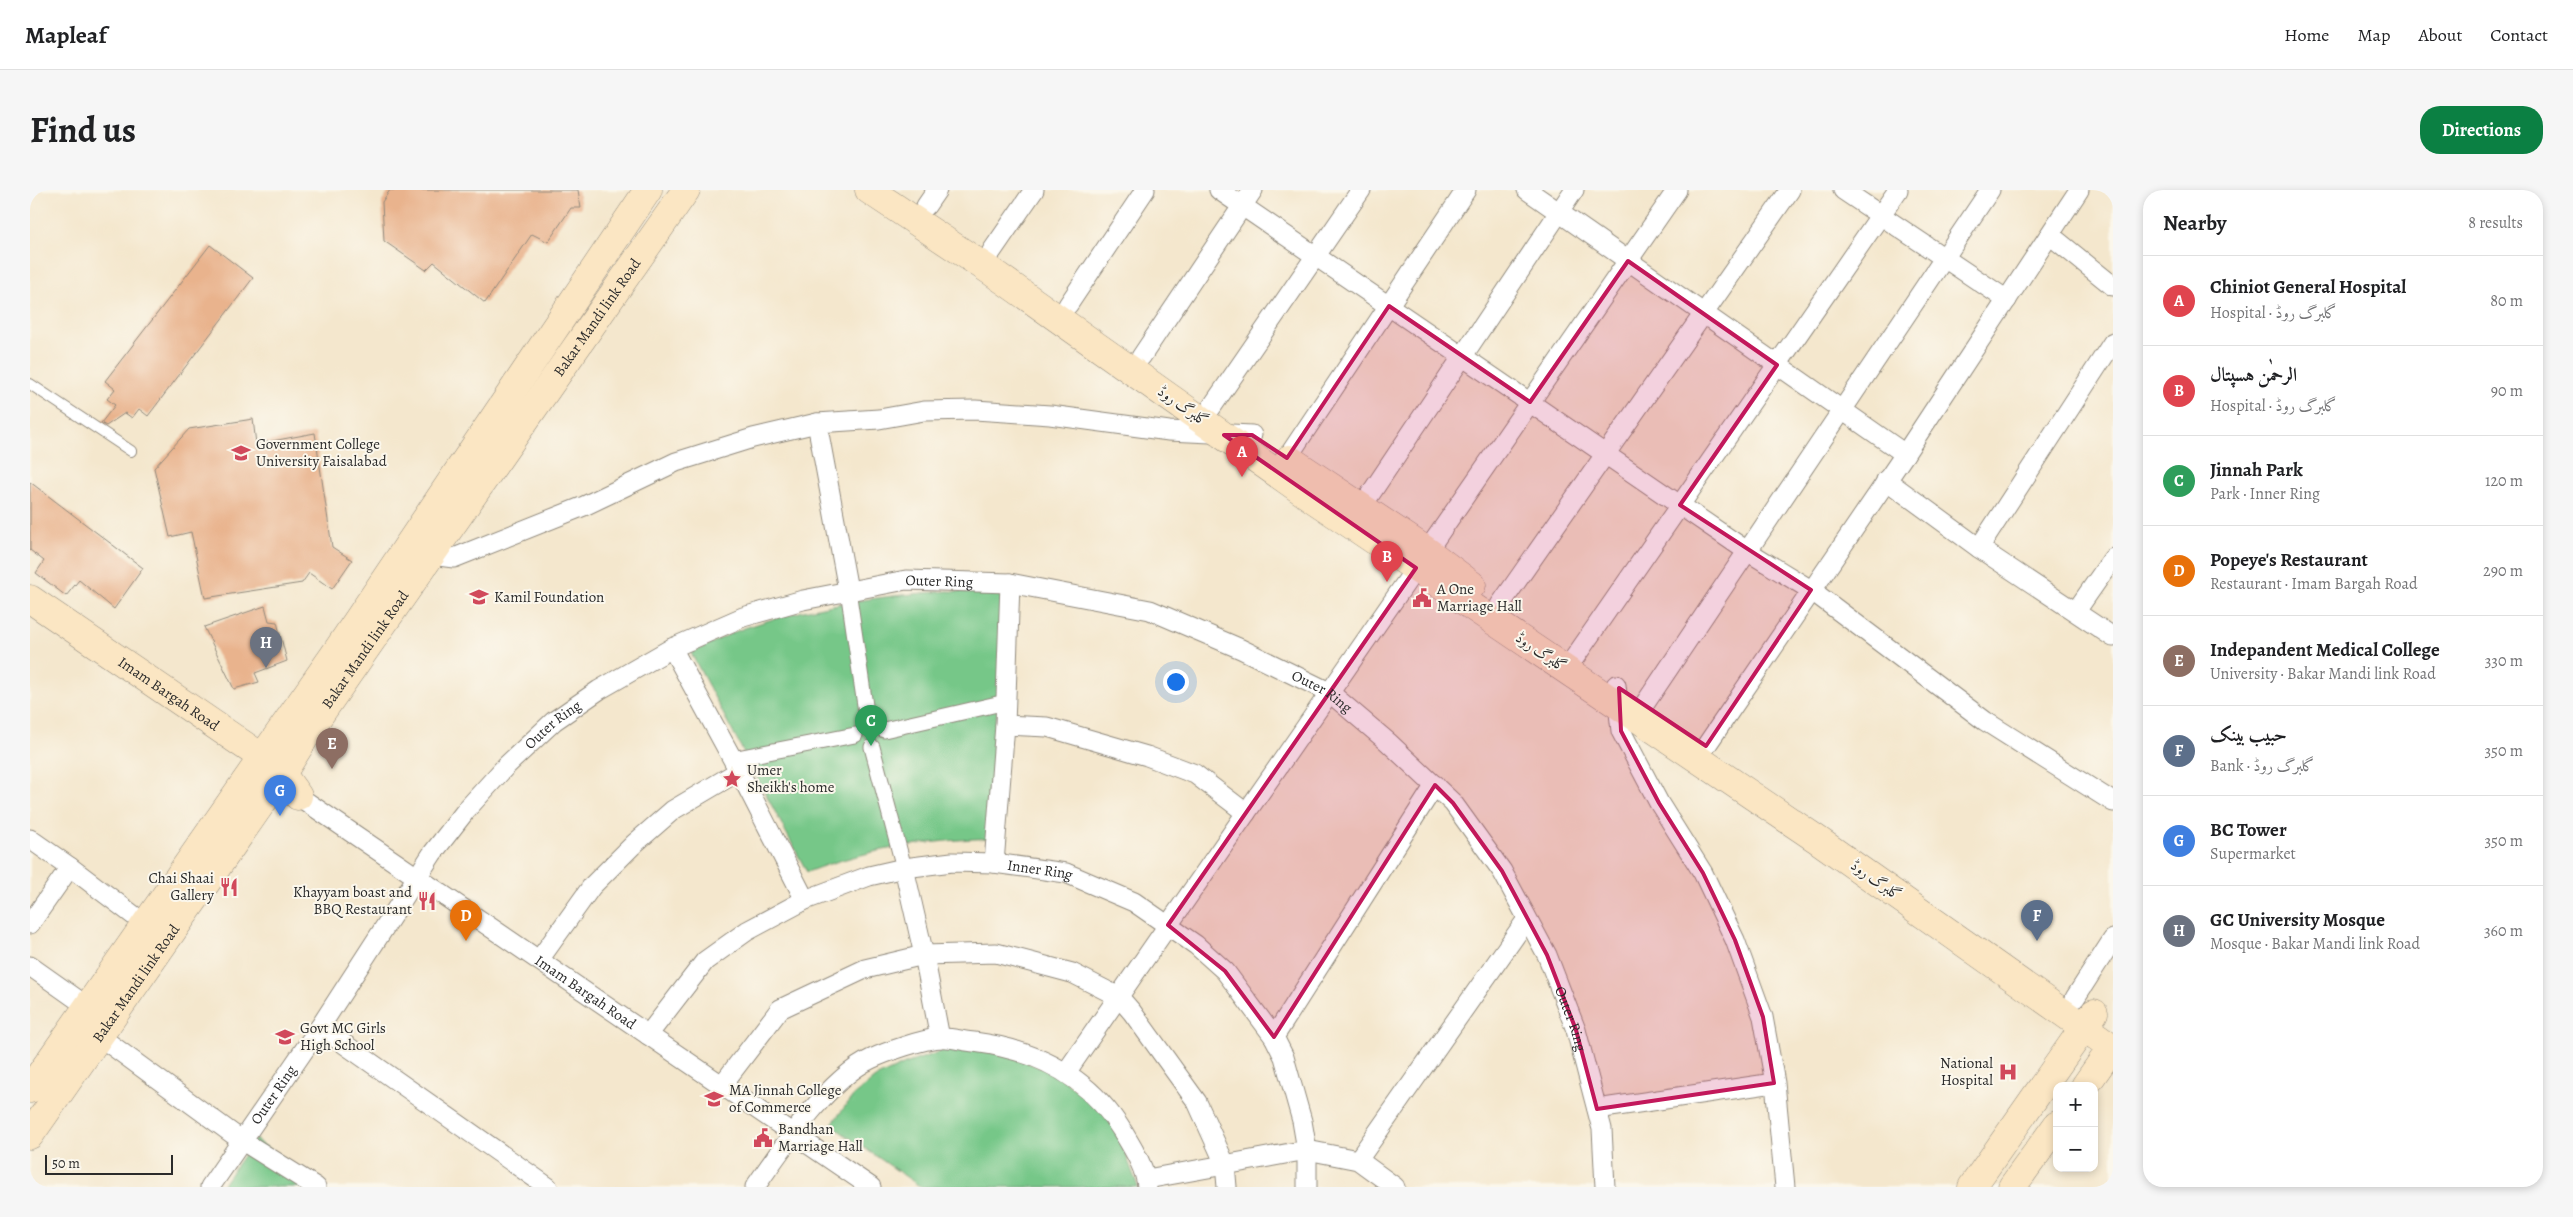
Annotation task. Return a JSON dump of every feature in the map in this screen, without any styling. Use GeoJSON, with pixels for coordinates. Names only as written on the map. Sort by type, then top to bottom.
{"type":"FeatureCollection","features":[{"type":"Feature","properties":{"kind":"main road","name":"Bakar Mandi link Road"},"geometry":{"type":"LineString","coordinates":[[30,1135],[274,777],[648,190]]}},
{"type":"Feature","properties":{"kind":"main road","name":"Bakar Mandi link Road"},"geometry":{"type":"LineString","coordinates":[[30,1089],[145,924],[274,777],[312,726],[686,190]]}},
{"type":"Feature","properties":{"kind":"main road","name":"گلبرگ روڈ"},"geometry":{"type":"LineString","coordinates":[[870,190],[992,272],[1316,501],[1421,559],[1500,606],[1575,657],[1627,699],[1706,746],[2101,1029]]}},
{"type":"Feature","properties":{"kind":"main road","name":"گلبرگ روڈ"},"geometry":{"type":"LineString","coordinates":[[902,190],[931,198],[992,251],[1211,408],[1361,508],[1421,559],[1627,699],[1826,845],[2101,1029]]}},
{"type":"Feature","properties":{"kind":"main road","name":"Imam Bargah Road"},"geometry":{"type":"LineString","coordinates":[[30,599],[274,777]]}},
{"type":"Feature","properties":{"kind":"main road","name":"Imam Bargah Road"},"geometry":{"type":"LineString","coordinates":[[30,622],[274,777]]}},
{"type":"Feature","properties":{"kind":"main road"},"geometry":{"type":"LineString","coordinates":[[2086,1082],[2101,1029]]}},
{"type":"Feature","properties":{"kind":"main road"},"geometry":{"type":"LineString","coordinates":[[1972,1187],[2101,1029]]}},
{"type":"Feature","properties":{"kind":"main road"},"geometry":{"type":"LineString","coordinates":[[2012,1187],[2056,1127]]}},
{"type":"Feature","properties":{"kind":"street"},"geometry":{"type":"LineString","coordinates":[[992,251],[1034,190]]}},
{"type":"Feature","properties":{"kind":"street"},"geometry":{"type":"LineString","coordinates":[[1068,305],[1145,190]]}},
{"type":"Feature","properties":{"kind":"street"},"geometry":{"type":"LineString","coordinates":[[1219,190],[1748,551],[1811,590],[1985,721],[2113,802]]}},
{"type":"Feature","properties":{"kind":"street"},"geometry":{"type":"LineString","coordinates":[[1141,357],[1253,190]]}},
{"type":"Feature","properties":{"kind":"street"},"geometry":{"type":"LineString","coordinates":[[1211,408],[1361,190]]}},
{"type":"Feature","properties":{"kind":"street"},"geometry":{"type":"LineString","coordinates":[[1287,458],[1466,190]]}},
{"type":"Feature","properties":{"kind":"street"},"geometry":{"type":"LineString","coordinates":[[1527,190],[1904,454]]}},
{"type":"Feature","properties":{"kind":"street"},"geometry":{"type":"LineString","coordinates":[[1361,508],[1574,190]]}},
{"type":"Feature","properties":{"kind":"street"},"geometry":{"type":"LineString","coordinates":[[1067,1071],[1677,190]]}},
{"type":"Feature","properties":{"kind":"street"},"geometry":{"type":"LineString","coordinates":[[1500,606],[1790,190]]}},
{"type":"Feature","properties":{"kind":"street"},"geometry":{"type":"LineString","coordinates":[[1843,190],[2007,300]]}},
{"type":"Feature","properties":{"kind":"street"},"geometry":{"type":"LineString","coordinates":[[1575,657],[1898,190]]}},
{"type":"Feature","properties":{"kind":"street"},"geometry":{"type":"LineString","coordinates":[[1785,1187],[1774,1083],[1763,1017],[1735,940],[1703,873],[1659,803],[1633,757],[1621,731],[1627,699],[1748,551],[1990,190]]}},
{"type":"Feature","properties":{"kind":"street"},"geometry":{"type":"LineString","coordinates":[[1706,746],[1904,454],[2079,190]]}},
{"type":"Feature","properties":{"kind":"street"},"geometry":{"type":"LineString","coordinates":[[2050,235],[2113,286]]}},
{"type":"Feature","properties":{"kind":"street"},"geometry":{"type":"LineString","coordinates":[[1979,548],[2113,342]]}},
{"type":"Feature","properties":{"kind":"street"},"geometry":{"type":"LineString","coordinates":[[431,554],[454,558],[584,506],[676,462],[753,438],[817,423],[879,419],[924,411],[975,410],[1050,415],[1168,431],[1252,435]]}},
{"type":"Feature","properties":{"kind":"street"},"geometry":{"type":"LineString","coordinates":[[817,423],[848,590],[867,719]]}},
{"type":"Feature","properties":{"kind":"street"},"geometry":{"type":"LineString","coordinates":[[1886,480],[1979,548],[2113,637]]}},
{"type":"Feature","properties":{"kind":"street"},"geometry":{"type":"LineString","coordinates":[[2076,611],[2113,558]]}},
{"type":"Feature","properties":{"kind":"street","name":"Outer Ring"},"geometry":{"type":"LineString","coordinates":[[210,1187],[320,1027],[418,875],[467,809],[506,766],[554,721],[599,690],[672,648],[743,617],[848,590],[906,580],[1010,583],[1150,610],[1241,649],[1329,692],[1435,784],[1453,802],[1502,871],[1547,955],[1576,1030],[1602,1129],[1605,1187]]}},
{"type":"Feature","properties":{"kind":"street"},"geometry":{"type":"LineString","coordinates":[[994,863],[1005,725],[1010,583]]}},
{"type":"Feature","properties":{"kind":"street"},"geometry":{"type":"LineString","coordinates":[[672,648],[736,765],[805,900]]}},
{"type":"Feature","properties":{"kind":"street"},"geometry":{"type":"LineString","coordinates":[[884,730],[1006,702]]}},
{"type":"Feature","properties":{"kind":"street"},"geometry":{"type":"LineString","coordinates":[[855,735],[859,723],[867,719],[876,720],[884,730]]}},
{"type":"Feature","properties":{"kind":"street"},"geometry":{"type":"LineString","coordinates":[[1005,725],[1047,728],[1147,756],[1195,774],[1246,813]]}},
{"type":"Feature","properties":{"kind":"street"},"geometry":{"type":"LineString","coordinates":[[855,735],[860,743],[872,747],[880,743],[884,730]]}},
{"type":"Feature","properties":{"kind":"street"},"geometry":{"type":"LineString","coordinates":[[539,960],[592,886],[634,844],[674,810],[736,765],[855,735]]}},
{"type":"Feature","properties":{"kind":"street"},"geometry":{"type":"LineString","coordinates":[[872,747],[904,868],[924,955],[940,1038]]}},
{"type":"Feature","properties":{"kind":"street","name":"Imam Bargah Road"},"geometry":{"type":"LineString","coordinates":[[274,777],[871,1187]]}},
{"type":"Feature","properties":{"kind":"street"},"geometry":{"type":"LineString","coordinates":[[1274,1037],[1435,784]]}},
{"type":"Feature","properties":{"kind":"street"},"geometry":{"type":"LineString","coordinates":[[30,840],[70,867],[145,924]]}},
{"type":"Feature","properties":{"kind":"street","name":"Inner Ring"},"geometry":{"type":"LineString","coordinates":[[648,1035],[705,961],[747,931],[805,900],[869,876],[904,868],[952,862],[994,863],[1066,873],[1134,902],[1168,925],[1225,971],[1274,1037],[1284,1057],[1302,1121],[1307,1150],[1307,1187]]}},
{"type":"Feature","properties":{"kind":"street"},"geometry":{"type":"LineString","coordinates":[[30,924],[70,867]]}},
{"type":"Feature","properties":{"kind":"street"},"geometry":{"type":"LineString","coordinates":[[1358,1160],[1527,919]]}},
{"type":"Feature","properties":{"kind":"street"},"geometry":{"type":"LineString","coordinates":[[2101,1029],[2113,939]]}},
{"type":"Feature","properties":{"kind":"street"},"geometry":{"type":"LineString","coordinates":[[722,1085],[780,1009],[865,969],[924,955],[996,952],[1072,973],[1118,997],[1132,1012],[1197,1102],[1225,1164],[1227,1187]]}},
{"type":"Feature","properties":{"kind":"street"},"geometry":{"type":"LineString","coordinates":[[30,966],[88,1007],[99,1036],[241,1140],[316,1187]]}},
{"type":"Feature","properties":{"kind":"street"},"geometry":{"type":"LineString","coordinates":[[320,1027],[548,1187]]}},
{"type":"Feature","properties":{"kind":"street"},"geometry":{"type":"LineString","coordinates":[[755,1187],[793,1132],[846,1076],[869,1060],[940,1038],[1015,1050],[1067,1071],[1092,1092],[1113,1116],[1130,1143],[1147,1183],[1225,1164],[1307,1150],[1358,1160],[1395,1187]]}},
{"type":"Feature","properties":{"kind":"street"},"geometry":{"type":"LineString","coordinates":[[1597,1109],[1774,1083]]}},
{"type":"Feature","properties":{"kind":"lane"},"geometry":{"type":"LineString","coordinates":[[30,384],[131,451]]}},
{"type":"Feature","properties":{"kind":"highlighted area"},"geometry":{"type":"Polygon","coordinates":[[[1628,261],[1777,365],[1680,505],[1811,590],[1706,746],[1619,688],[1621,731],[1659,803],[1703,873],[1735,940],[1763,1017],[1774,1083],[1597,1109],[1576,1030],[1547,955],[1502,871],[1453,803],[1435,785],[1274,1037],[1225,971],[1168,925],[1416,568],[1224,435],[1252,435],[1287,458],[1389,306],[1530,402],[1628,261]]]}},
{"type":"Feature","properties":{"kind":"green space"},"geometry":{"type":"Polygon","coordinates":[[[948,591],[1006,594],[998,838],[925,843],[877,851],[807,872],[691,653],[746,628],[826,606],[874,598],[948,591]]]}},
{"type":"Feature","properties":{"kind":"green space"},"geometry":{"type":"Polygon","coordinates":[[[977,1049],[1016,1058],[1056,1074],[1108,1116],[1122,1144],[1138,1187],[921,1187],[831,1125],[853,1096],[875,1078],[905,1064],[945,1050],[977,1049]]]}},
{"type":"Feature","properties":{"kind":"green space"},"geometry":{"type":"Polygon","coordinates":[[[255,1139],[323,1187],[221,1187],[255,1139]]]}},
{"type":"Feature","properties":{"kind":"building"},"geometry":{"type":"Polygon","coordinates":[[[390,190],[578,190],[581,208],[571,208],[548,242],[532,234],[485,303],[434,262],[426,270],[384,241],[382,202],[390,190]]]}},
{"type":"Feature","properties":{"kind":"building"},"geometry":{"type":"Polygon","coordinates":[[[210,245],[253,278],[148,416],[139,409],[132,418],[125,413],[106,426],[101,423],[115,405],[107,399],[115,389],[105,381],[210,245]]]}},
{"type":"Feature","properties":{"kind":"building"},"geometry":{"type":"Polygon","coordinates":[[[253,419],[256,444],[315,433],[332,547],[352,560],[332,589],[309,573],[302,583],[205,598],[191,532],[170,537],[154,468],[189,429],[253,419]]]}},
{"type":"Feature","properties":{"kind":"building"},"geometry":{"type":"Polygon","coordinates":[[[30,482],[143,568],[114,609],[79,580],[66,596],[36,573],[44,561],[30,550],[30,482]]]}},
{"type":"Feature","properties":{"kind":"building"},"geometry":{"type":"Polygon","coordinates":[[[265,606],[269,621],[277,622],[287,661],[255,673],[259,682],[234,689],[204,627],[265,606]]]}},
{"type":"Feature","properties":{"kind":"place","name":"Government College University Faisalabad"},"geometry":{"type":"Point","coordinates":[241,453]}},
{"type":"Feature","properties":{"kind":"place","name":"Chiniot General Hospital"},"geometry":{"type":"Point","coordinates":[1242,477]}},
{"type":"Feature","properties":{"kind":"place","name":"الرحمٰن ہسپتال"},"geometry":{"type":"Point","coordinates":[1387,582]}},
{"type":"Feature","properties":{"kind":"place","name":"Kamil Foundation"},"geometry":{"type":"Point","coordinates":[479,597]}},
{"type":"Feature","properties":{"kind":"place","name":"A One Marriage Hall"},"geometry":{"type":"Point","coordinates":[1422,598]}},
{"type":"Feature","properties":{"kind":"place","name":"GC University Mosque"},"geometry":{"type":"Point","coordinates":[266,668]}},
{"type":"Feature","properties":{"kind":"place","name":"Jinnah Park"},"geometry":{"type":"Point","coordinates":[871,746]}},
{"type":"Feature","properties":{"kind":"place","name":"Indepandent Medical College"},"geometry":{"type":"Point","coordinates":[332,769]}},
{"type":"Feature","properties":{"kind":"place","name":"Umer Sheikh's home"},"geometry":{"type":"Point","coordinates":[732,779]}},
{"type":"Feature","properties":{"kind":"place","name":"BC Tower"},"geometry":{"type":"Point","coordinates":[280,816]}},
{"type":"Feature","properties":{"kind":"place","name":"Chai Shaai Gallery"},"geometry":{"type":"Point","coordinates":[229,887]}},
{"type":"Feature","properties":{"kind":"place","name":"Khayyam boast and BBQ Restaurant"},"geometry":{"type":"Point","coordinates":[427,901]}},
{"type":"Feature","properties":{"kind":"place","name":"Popeye's Restaurant"},"geometry":{"type":"Point","coordinates":[466,941]}},
{"type":"Feature","properties":{"kind":"place","name":"حبیب بینک"},"geometry":{"type":"Point","coordinates":[2037,941]}},
{"type":"Feature","properties":{"kind":"place","name":"Govt MC Girls High School"},"geometry":{"type":"Point","coordinates":[285,1037]}},
{"type":"Feature","properties":{"kind":"place","name":"National Hospital"},"geometry":{"type":"Point","coordinates":[2008,1072]}},
{"type":"Feature","properties":{"kind":"place","name":"MA Jinnah College of Commerce"},"geometry":{"type":"Point","coordinates":[714,1099]}},
{"type":"Feature","properties":{"kind":"place","name":"Bandhan Marriage Hall"},"geometry":{"type":"Point","coordinates":[763,1138]}}]}
